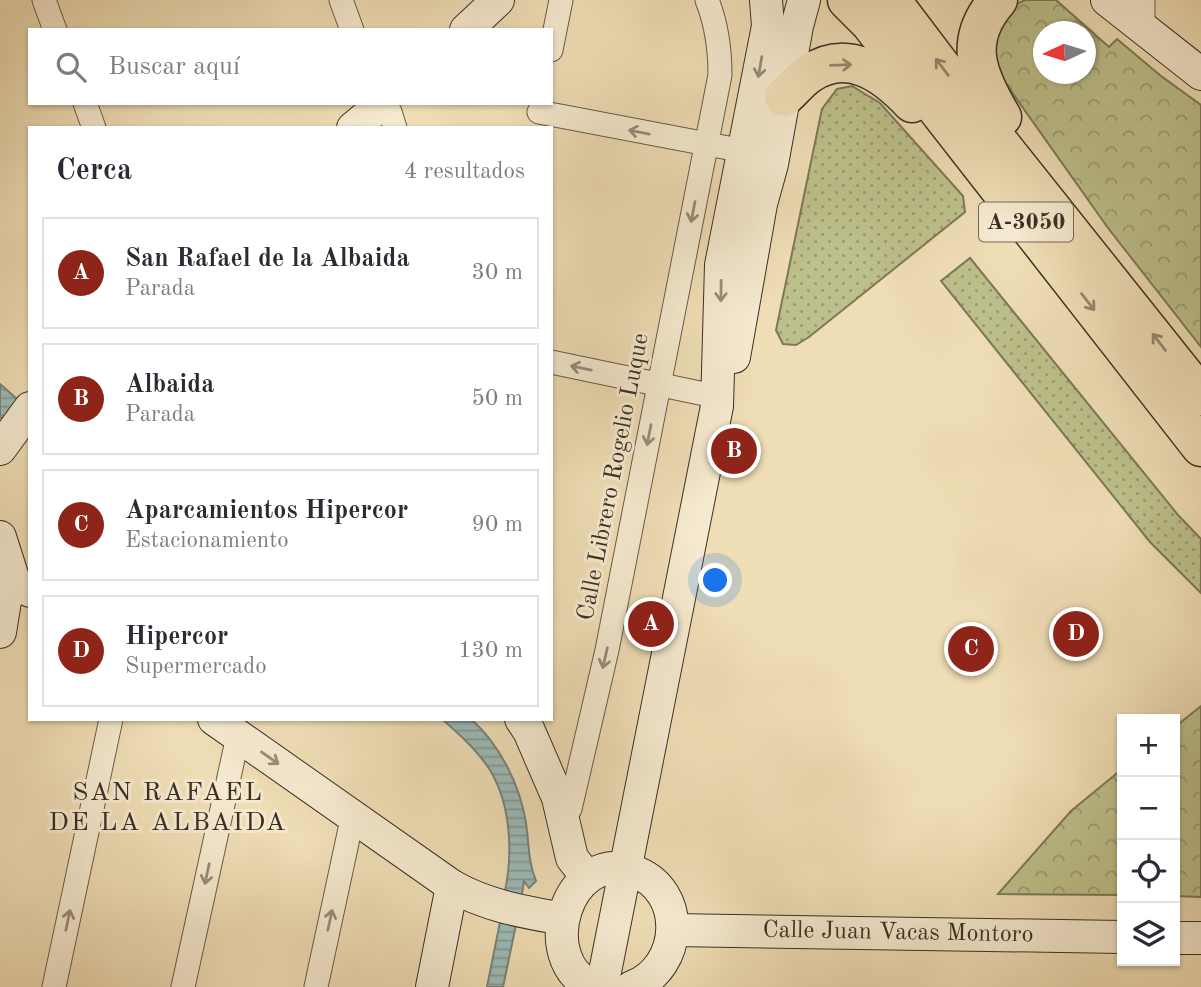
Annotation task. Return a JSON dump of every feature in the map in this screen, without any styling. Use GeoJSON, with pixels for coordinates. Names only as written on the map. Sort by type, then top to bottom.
{"type":"FeatureCollection","features":[{"type":"Feature","properties":{"kind":"highway","name":"A-3050"},"geometry":{"type":"LineString","coordinates":[[847,0],[870,23],[1201,447]]}},
{"type":"Feature","properties":{"kind":"highway","name":"A-3050"},"geometry":{"type":"LineString","coordinates":[[891,0],[997,140],[1201,396]]}},
{"type":"Feature","properties":{"kind":"highway"},"geometry":{"type":"LineString","coordinates":[[998,0],[986,14],[979,31],[976,47],[977,70],[1002,117],[1111,282]]}},
{"type":"Feature","properties":{"kind":"highway"},"geometry":{"type":"LineString","coordinates":[[784,97],[808,74],[824,67],[851,64],[883,76],[899,89],[981,182],[1051,255]]}},
{"type":"Feature","properties":{"kind":"street"},"geometry":{"type":"LineString","coordinates":[[44,0],[54,28]]}},
{"type":"Feature","properties":{"kind":"street"},"geometry":{"type":"LineString","coordinates":[[341,0],[351,28]]}},
{"type":"Feature","properties":{"kind":"street"},"geometry":{"type":"LineString","coordinates":[[468,28],[498,0]]}},
{"type":"Feature","properties":{"kind":"street"},"geometry":{"type":"LineString","coordinates":[[553,40],[561,0]]}},
{"type":"Feature","properties":{"kind":"street","name":"Calle Librero Rogelio Luque"},"geometry":{"type":"LineString","coordinates":[[561,812],[570,809],[604,664],[720,75],[720,49],[707,0]]}},
{"type":"Feature","properties":{"kind":"street"},"geometry":{"type":"LineString","coordinates":[[602,987],[719,397],[721,265],[768,26],[766,0]]}},
{"type":"Feature","properties":{"kind":"street"},"geometry":{"type":"LineString","coordinates":[[719,397],[731,373],[761,204],[772,164],[804,0]]}},
{"type":"Feature","properties":{"kind":"street"},"geometry":{"type":"LineString","coordinates":[[1107,0],[1143,14],[1201,74]]}},
{"type":"Feature","properties":{"kind":"street"},"geometry":{"type":"LineString","coordinates":[[86,105],[93,126]]}},
{"type":"Feature","properties":{"kind":"street"},"geometry":{"type":"LineString","coordinates":[[355,126],[381,105]]}},
{"type":"Feature","properties":{"kind":"street"},"geometry":{"type":"LineString","coordinates":[[385,105],[394,126]]}},
{"type":"Feature","properties":{"kind":"street"},"geometry":{"type":"LineString","coordinates":[[538,114],[744,151]]}},
{"type":"Feature","properties":{"kind":"street"},"geometry":{"type":"LineString","coordinates":[[553,362],[719,397]]}},
{"type":"Feature","properties":{"kind":"street"},"geometry":{"type":"LineString","coordinates":[[0,449],[28,411]]}},
{"type":"Feature","properties":{"kind":"street"},"geometry":{"type":"LineString","coordinates":[[0,537],[15,585],[5,601],[0,632]]}},
{"type":"Feature","properties":{"kind":"street"},"geometry":{"type":"LineString","coordinates":[[54,987],[111,721]]}},
{"type":"Feature","properties":{"kind":"street"},"geometry":{"type":"LineString","coordinates":[[522,721],[545,767],[561,812],[572,858],[587,877]]}},
{"type":"Feature","properties":{"kind":"street"},"geometry":{"type":"LineString","coordinates":[[183,987],[226,727],[473,898],[497,906],[563,919]]}},
{"type":"Feature","properties":{"kind":"street"},"geometry":{"type":"LineString","coordinates":[[316,987],[353,815]]}},
{"type":"Feature","properties":{"kind":"street"},"geometry":{"type":"LineString","coordinates":[[593,987],[576,975],[566,957],[562,941],[563,919],[574,892],[587,877],[610,868],[626,869],[648,878],[660,891],[671,912],[673,930],[670,950],[660,968],[650,978],[632,987]]}},
{"type":"Feature","properties":{"kind":"street"},"geometry":{"type":"LineString","coordinates":[[432,987],[452,886]]}},
{"type":"Feature","properties":{"kind":"street","name":"Calle Juan Vacas Montoro"},"geometry":{"type":"LineString","coordinates":[[673,930],[1117,937]]}},
{"type":"Feature","properties":{"kind":"street"},"geometry":{"type":"LineString","coordinates":[[1180,938],[1201,938]]}},
{"type":"Feature","properties":{"kind":"green space"},"geometry":{"type":"Polygon","coordinates":[[[1025,0],[1056,0],[1080,21],[1033,21],[1033,84],[1096,84],[1096,35],[1109,47],[1117,39],[1201,105],[1201,347],[1108,228],[992,64],[991,35],[1010,7],[1025,0]]]}},
{"type":"Feature","properties":{"kind":"green space"},"geometry":{"type":"Polygon","coordinates":[[[852,86],[880,103],[963,196],[965,212],[809,337],[796,345],[783,344],[776,330],[822,109],[837,89],[852,86]]]}},
{"type":"Feature","properties":{"kind":"green space"},"geometry":{"type":"Polygon","coordinates":[[[970,258],[1178,515],[1201,539],[1201,593],[1150,542],[941,281],[970,258]]]}},
{"type":"Feature","properties":{"kind":"green space"},"geometry":{"type":"Polygon","coordinates":[[[1201,706],[1201,897],[1180,896],[1180,723],[1201,706]]]}},
{"type":"Feature","properties":{"kind":"green space"},"geometry":{"type":"Polygon","coordinates":[[[1117,773],[1117,895],[998,894],[1071,811],[1117,773]]]}},
{"type":"Feature","properties":{"kind":"water"},"geometry":{"type":"Polygon","coordinates":[[[0,384],[17,399],[3,419],[0,417],[0,384]]]}},
{"type":"Feature","properties":{"kind":"water"},"geometry":{"type":"Polygon","coordinates":[[[444,721],[473,721],[500,753],[514,780],[523,809],[530,860],[536,881],[529,888],[524,881],[521,901],[504,896],[509,865],[509,832],[503,800],[490,770],[444,721]]]}},
{"type":"Feature","properties":{"kind":"water"},"geometry":{"type":"Polygon","coordinates":[[[501,917],[517,920],[503,987],[487,987],[501,917]]]}},
{"type":"Feature","properties":{"kind":"place","name":"Albaida"},"geometry":{"type":"Point","coordinates":[734,451]}},
{"type":"Feature","properties":{"kind":"place","name":"San Rafael de la Albaida"},"geometry":{"type":"Point","coordinates":[651,624]}},
{"type":"Feature","properties":{"kind":"place","name":"Hipercor"},"geometry":{"type":"Point","coordinates":[1076,634]}},
{"type":"Feature","properties":{"kind":"place","name":"Aparcamientos Hipercor"},"geometry":{"type":"Point","coordinates":[971,649]}},
{"type":"Feature","properties":{"kind":"district","name":"SAN RAFAEL DE LA ALBAIDA"},"geometry":{"type":"Point","coordinates":[168,808]}}]}
